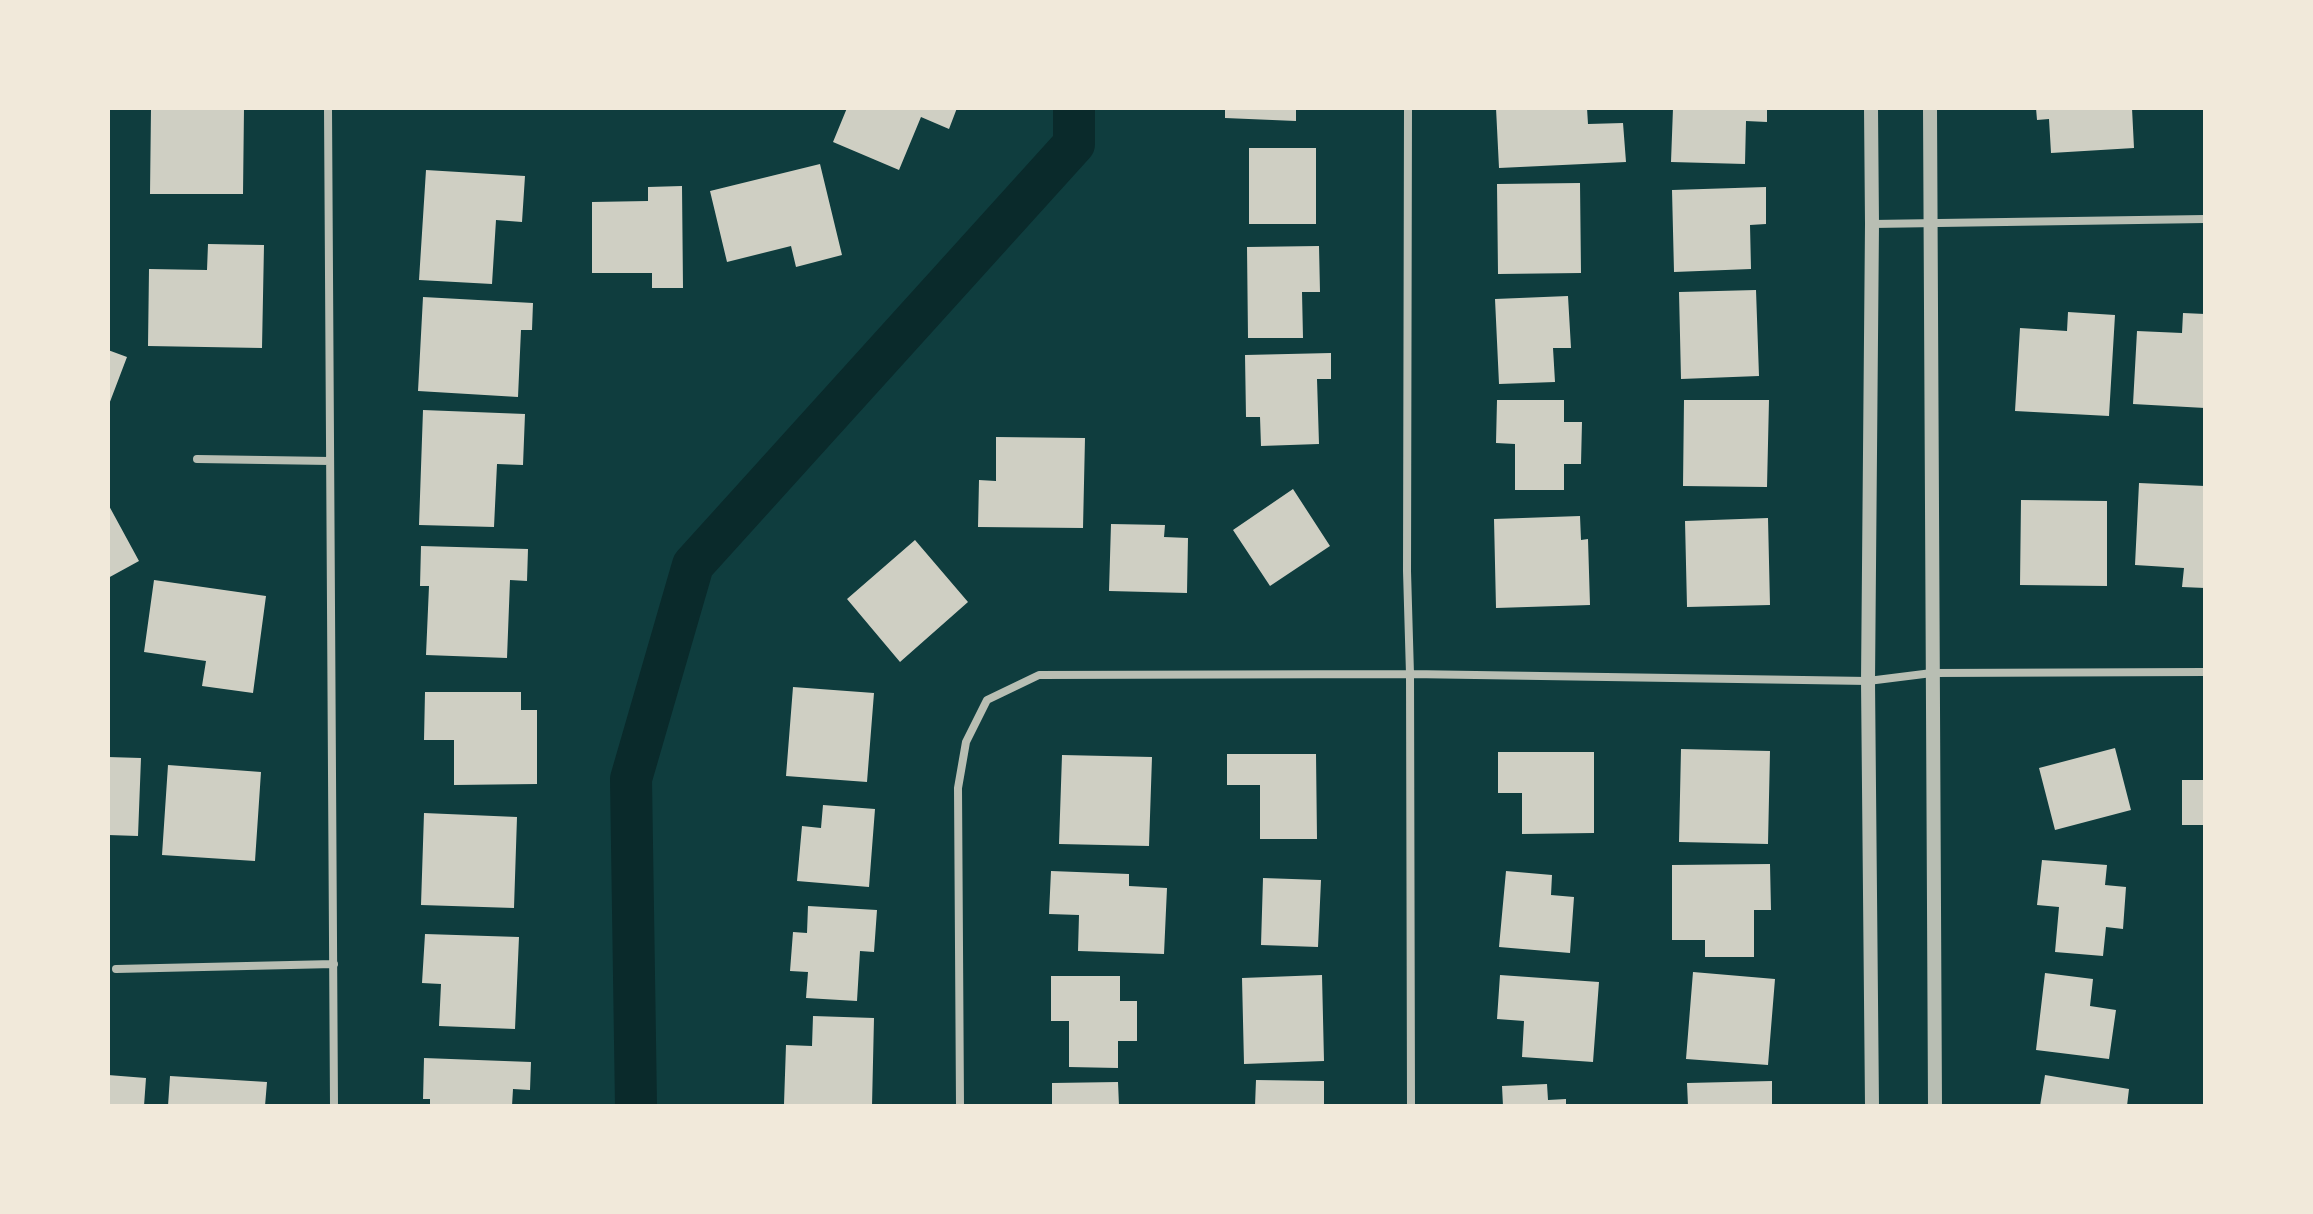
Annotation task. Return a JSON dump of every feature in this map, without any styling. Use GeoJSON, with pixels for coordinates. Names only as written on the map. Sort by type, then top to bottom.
{"type":"FeatureCollection","features":[{"type":"Feature","properties":{"kind":"street"},"geometry":{"type":"LineString","coordinates":[[328,108],[334,1106]]}},
{"type":"Feature","properties":{"kind":"street"},"geometry":{"type":"LineString","coordinates":[[1408,108],[1411,1106]]}},
{"type":"Feature","properties":{"kind":"street"},"geometry":{"type":"LineString","coordinates":[[1871,108],[1868,681],[1872,1106]]}},
{"type":"Feature","properties":{"kind":"street"},"geometry":{"type":"LineString","coordinates":[[1930,108],[1935,1106]]}},
{"type":"Feature","properties":{"kind":"street"},"geometry":{"type":"LineString","coordinates":[[1872,224],[2205,219]]}},
{"type":"Feature","properties":{"kind":"street"},"geometry":{"type":"LineString","coordinates":[[197,459],[330,461]]}},
{"type":"Feature","properties":{"kind":"street"},"geometry":{"type":"LineString","coordinates":[[960,1106],[958,788],[966,742],[987,700],[1039,675],[1410,674],[1868,681],[1932,673],[2205,672]]}},
{"type":"Feature","properties":{"kind":"street"},"geometry":{"type":"LineString","coordinates":[[116,969],[334,964]]}},
{"type":"Feature","properties":{"kind":"building"},"geometry":{"type":"Polygon","coordinates":[[[151,108],[244,108],[243,194],[150,194],[151,108]]]}},
{"type":"Feature","properties":{"kind":"building"},"geometry":{"type":"Polygon","coordinates":[[[847,108],[957,108],[949,129],[921,117],[899,170],[833,142],[847,108]]]}},
{"type":"Feature","properties":{"kind":"building"},"geometry":{"type":"Polygon","coordinates":[[[1225,108],[1296,108],[1296,121],[1225,118],[1225,108]]]}},
{"type":"Feature","properties":{"kind":"building"},"geometry":{"type":"Polygon","coordinates":[[[1496,108],[1587,108],[1588,124],[1623,123],[1626,162],[1499,168],[1496,108]]]}},
{"type":"Feature","properties":{"kind":"building"},"geometry":{"type":"Polygon","coordinates":[[[1673,108],[1767,108],[1767,122],[1746,121],[1745,164],[1671,162],[1673,108]]]}},
{"type":"Feature","properties":{"kind":"building"},"geometry":{"type":"Polygon","coordinates":[[[2036,108],[2132,108],[2134,148],[2051,153],[2049,119],[2037,120],[2036,108]]]}},
{"type":"Feature","properties":{"kind":"building"},"geometry":{"type":"Polygon","coordinates":[[[1249,148],[1316,148],[1316,224],[1249,224],[1249,148]]]}},
{"type":"Feature","properties":{"kind":"building"},"geometry":{"type":"Polygon","coordinates":[[[820,164],[842,255],[796,267],[791,246],[727,262],[710,191],[820,164]]]}},
{"type":"Feature","properties":{"kind":"building"},"geometry":{"type":"Polygon","coordinates":[[[426,170],[525,176],[522,222],[496,220],[492,284],[419,280],[426,170]]]}},
{"type":"Feature","properties":{"kind":"building"},"geometry":{"type":"Polygon","coordinates":[[[1580,183],[1581,273],[1498,274],[1497,184],[1580,183]]]}},
{"type":"Feature","properties":{"kind":"building"},"geometry":{"type":"Polygon","coordinates":[[[682,186],[683,288],[652,288],[652,273],[592,273],[592,202],[648,201],[648,187],[682,186]]]}},
{"type":"Feature","properties":{"kind":"building"},"geometry":{"type":"Polygon","coordinates":[[[1766,187],[1766,224],[1750,225],[1751,269],[1674,272],[1672,190],[1766,187]]]}},
{"type":"Feature","properties":{"kind":"building"},"geometry":{"type":"Polygon","coordinates":[[[208,244],[264,245],[262,348],[148,346],[149,269],[207,270],[208,244]]]}},
{"type":"Feature","properties":{"kind":"building"},"geometry":{"type":"Polygon","coordinates":[[[1319,246],[1320,292],[1302,292],[1303,338],[1248,338],[1247,247],[1319,246]]]}},
{"type":"Feature","properties":{"kind":"building"},"geometry":{"type":"Polygon","coordinates":[[[1756,290],[1759,376],[1681,379],[1679,292],[1756,290]]]}},
{"type":"Feature","properties":{"kind":"building"},"geometry":{"type":"Polygon","coordinates":[[[1568,296],[1571,348],[1553,348],[1555,382],[1499,384],[1495,299],[1568,296]]]}},
{"type":"Feature","properties":{"kind":"building"},"geometry":{"type":"Polygon","coordinates":[[[423,297],[533,303],[532,330],[521,330],[518,397],[418,391],[423,297]]]}},
{"type":"Feature","properties":{"kind":"building"},"geometry":{"type":"Polygon","coordinates":[[[2068,312],[2115,315],[2109,416],[2015,411],[2020,328],[2067,331],[2068,312]]]}},
{"type":"Feature","properties":{"kind":"building"},"geometry":{"type":"Polygon","coordinates":[[[2183,313],[2205,314],[2205,408],[2133,404],[2137,331],[2182,333],[2183,313]]]}},
{"type":"Feature","properties":{"kind":"building"},"geometry":{"type":"Polygon","coordinates":[[[108,350],[127,357],[108,407],[108,350]]]}},
{"type":"Feature","properties":{"kind":"building"},"geometry":{"type":"Polygon","coordinates":[[[1331,353],[1331,379],[1317,379],[1319,444],[1261,446],[1260,417],[1246,417],[1245,355],[1331,353]]]}},
{"type":"Feature","properties":{"kind":"building"},"geometry":{"type":"Polygon","coordinates":[[[1497,400],[1564,400],[1564,422],[1582,422],[1581,464],[1564,464],[1564,490],[1515,490],[1515,444],[1496,443],[1497,400]]]}},
{"type":"Feature","properties":{"kind":"building"},"geometry":{"type":"Polygon","coordinates":[[[1684,400],[1769,400],[1767,487],[1683,486],[1684,400]]]}},
{"type":"Feature","properties":{"kind":"building"},"geometry":{"type":"Polygon","coordinates":[[[423,410],[525,414],[523,465],[497,464],[494,527],[419,525],[423,410]]]}},
{"type":"Feature","properties":{"kind":"building"},"geometry":{"type":"Polygon","coordinates":[[[996,437],[1085,438],[1083,528],[978,527],[979,480],[996,481],[996,437]]]}},
{"type":"Feature","properties":{"kind":"building"},"geometry":{"type":"Polygon","coordinates":[[[2139,483],[2205,486],[2205,588],[2182,587],[2184,568],[2135,565],[2139,483]]]}},
{"type":"Feature","properties":{"kind":"building"},"geometry":{"type":"Polygon","coordinates":[[[1293,489],[1330,546],[1270,586],[1233,530],[1293,489]]]}},
{"type":"Feature","properties":{"kind":"building"},"geometry":{"type":"Polygon","coordinates":[[[2021,500],[2107,501],[2107,586],[2020,585],[2021,500]]]}},
{"type":"Feature","properties":{"kind":"building"},"geometry":{"type":"Polygon","coordinates":[[[108,504],[139,561],[108,578],[108,504]]]}},
{"type":"Feature","properties":{"kind":"building"},"geometry":{"type":"Polygon","coordinates":[[[1580,516],[1581,540],[1588,539],[1590,605],[1496,608],[1494,519],[1580,516]]]}},
{"type":"Feature","properties":{"kind":"building"},"geometry":{"type":"Polygon","coordinates":[[[1768,518],[1770,605],[1687,607],[1685,521],[1768,518]]]}},
{"type":"Feature","properties":{"kind":"building"},"geometry":{"type":"Polygon","coordinates":[[[1111,524],[1165,525],[1164,537],[1188,538],[1187,593],[1109,591],[1111,524]]]}},
{"type":"Feature","properties":{"kind":"building"},"geometry":{"type":"Polygon","coordinates":[[[915,540],[968,602],[900,662],[847,599],[915,540]]]}},
{"type":"Feature","properties":{"kind":"building"},"geometry":{"type":"Polygon","coordinates":[[[421,546],[528,549],[527,581],[510,580],[507,658],[426,655],[429,586],[420,586],[421,546]]]}},
{"type":"Feature","properties":{"kind":"building"},"geometry":{"type":"Polygon","coordinates":[[[154,580],[266,596],[253,693],[202,686],[206,661],[144,652],[154,580]]]}},
{"type":"Feature","properties":{"kind":"building"},"geometry":{"type":"Polygon","coordinates":[[[793,687],[874,693],[867,782],[786,776],[793,687]]]}},
{"type":"Feature","properties":{"kind":"building"},"geometry":{"type":"Polygon","coordinates":[[[425,692],[521,692],[521,710],[537,710],[537,784],[454,785],[454,740],[424,740],[425,692]]]}},
{"type":"Feature","properties":{"kind":"building"},"geometry":{"type":"Polygon","coordinates":[[[2115,748],[2131,810],[2055,830],[2039,768],[2115,748]]]}},
{"type":"Feature","properties":{"kind":"building"},"geometry":{"type":"Polygon","coordinates":[[[1681,749],[1770,751],[1768,844],[1679,842],[1681,749]]]}},
{"type":"Feature","properties":{"kind":"building"},"geometry":{"type":"Polygon","coordinates":[[[1498,752],[1594,752],[1594,833],[1522,834],[1522,793],[1498,793],[1498,752]]]}},
{"type":"Feature","properties":{"kind":"building"},"geometry":{"type":"Polygon","coordinates":[[[1227,754],[1316,754],[1317,839],[1260,839],[1260,785],[1227,785],[1227,754]]]}},
{"type":"Feature","properties":{"kind":"building"},"geometry":{"type":"Polygon","coordinates":[[[1062,755],[1152,757],[1149,846],[1059,844],[1062,755]]]}},
{"type":"Feature","properties":{"kind":"building"},"geometry":{"type":"Polygon","coordinates":[[[108,757],[141,758],[138,836],[108,835],[108,757]]]}},
{"type":"Feature","properties":{"kind":"building"},"geometry":{"type":"Polygon","coordinates":[[[168,765],[261,772],[255,861],[162,855],[168,765]]]}},
{"type":"Feature","properties":{"kind":"building"},"geometry":{"type":"Polygon","coordinates":[[[2182,780],[2205,780],[2205,825],[2182,825],[2182,780]]]}},
{"type":"Feature","properties":{"kind":"building"},"geometry":{"type":"Polygon","coordinates":[[[823,805],[875,809],[869,887],[797,881],[802,826],[821,828],[823,805]]]}},
{"type":"Feature","properties":{"kind":"building"},"geometry":{"type":"Polygon","coordinates":[[[424,813],[517,817],[514,908],[421,905],[424,813]]]}},
{"type":"Feature","properties":{"kind":"building"},"geometry":{"type":"Polygon","coordinates":[[[2042,860],[2107,865],[2105,885],[2126,887],[2123,929],[2106,927],[2103,956],[2055,952],[2059,907],[2037,905],[2042,860]]]}},
{"type":"Feature","properties":{"kind":"building"},"geometry":{"type":"Polygon","coordinates":[[[1770,864],[1771,910],[1754,910],[1754,957],[1705,957],[1705,940],[1672,940],[1672,865],[1770,864]]]}},
{"type":"Feature","properties":{"kind":"building"},"geometry":{"type":"Polygon","coordinates":[[[1051,871],[1129,874],[1129,886],[1167,888],[1164,954],[1078,951],[1079,915],[1049,914],[1051,871]]]}},
{"type":"Feature","properties":{"kind":"building"},"geometry":{"type":"Polygon","coordinates":[[[1506,871],[1552,875],[1551,895],[1574,897],[1570,953],[1499,947],[1506,871]]]}},
{"type":"Feature","properties":{"kind":"building"},"geometry":{"type":"Polygon","coordinates":[[[1263,878],[1321,880],[1318,947],[1261,945],[1263,878]]]}},
{"type":"Feature","properties":{"kind":"building"},"geometry":{"type":"Polygon","coordinates":[[[808,906],[877,910],[874,952],[860,951],[857,1001],[806,998],[808,972],[790,971],[793,932],[807,933],[808,906]]]}},
{"type":"Feature","properties":{"kind":"building"},"geometry":{"type":"Polygon","coordinates":[[[425,934],[519,937],[515,1029],[439,1026],[441,984],[422,983],[425,934]]]}},
{"type":"Feature","properties":{"kind":"building"},"geometry":{"type":"Polygon","coordinates":[[[1693,972],[1775,979],[1768,1065],[1686,1059],[1693,972]]]}},
{"type":"Feature","properties":{"kind":"building"},"geometry":{"type":"Polygon","coordinates":[[[2045,973],[2093,979],[2090,1006],[2116,1010],[2109,1059],[2036,1050],[2045,973]]]}},
{"type":"Feature","properties":{"kind":"building"},"geometry":{"type":"Polygon","coordinates":[[[1322,975],[1324,1061],[1244,1064],[1242,978],[1322,975]]]}},
{"type":"Feature","properties":{"kind":"building"},"geometry":{"type":"Polygon","coordinates":[[[1500,975],[1599,982],[1593,1062],[1522,1057],[1524,1021],[1497,1019],[1500,975]]]}},
{"type":"Feature","properties":{"kind":"building"},"geometry":{"type":"Polygon","coordinates":[[[1051,976],[1120,976],[1120,1001],[1137,1001],[1137,1041],[1118,1041],[1118,1068],[1069,1067],[1069,1021],[1051,1021],[1051,976]]]}},
{"type":"Feature","properties":{"kind":"building"},"geometry":{"type":"Polygon","coordinates":[[[813,1016],[874,1018],[872,1106],[784,1104],[786,1045],[812,1046],[813,1016]]]}},
{"type":"Feature","properties":{"kind":"building"},"geometry":{"type":"Polygon","coordinates":[[[424,1058],[531,1062],[530,1090],[513,1089],[512,1106],[430,1106],[430,1099],[423,1099],[424,1058]]]}},
{"type":"Feature","properties":{"kind":"building"},"geometry":{"type":"Polygon","coordinates":[[[108,1075],[146,1078],[144,1106],[108,1106],[108,1075]]]}},
{"type":"Feature","properties":{"kind":"building"},"geometry":{"type":"Polygon","coordinates":[[[2045,1075],[2129,1089],[2127,1106],[2040,1106],[2045,1075]]]}},
{"type":"Feature","properties":{"kind":"building"},"geometry":{"type":"Polygon","coordinates":[[[170,1076],[267,1082],[265,1106],[168,1106],[170,1076]]]}},
{"type":"Feature","properties":{"kind":"building"},"geometry":{"type":"Polygon","coordinates":[[[1256,1080],[1324,1081],[1324,1106],[1255,1106],[1256,1080]]]}},
{"type":"Feature","properties":{"kind":"building"},"geometry":{"type":"Polygon","coordinates":[[[1772,1081],[1772,1106],[1688,1106],[1687,1083],[1772,1081]]]}},
{"type":"Feature","properties":{"kind":"building"},"geometry":{"type":"Polygon","coordinates":[[[1118,1082],[1119,1106],[1052,1106],[1052,1083],[1118,1082]]]}},
{"type":"Feature","properties":{"kind":"building"},"geometry":{"type":"Polygon","coordinates":[[[1547,1084],[1548,1100],[1566,1099],[1566,1106],[1503,1106],[1502,1086],[1547,1084]]]}},
{"type":"Feature","properties":{"kind":"waterway"},"geometry":{"type":"LineString","coordinates":[[636,1106],[631,779],[693,565],[1074,144],[1074,108]]}}]}
